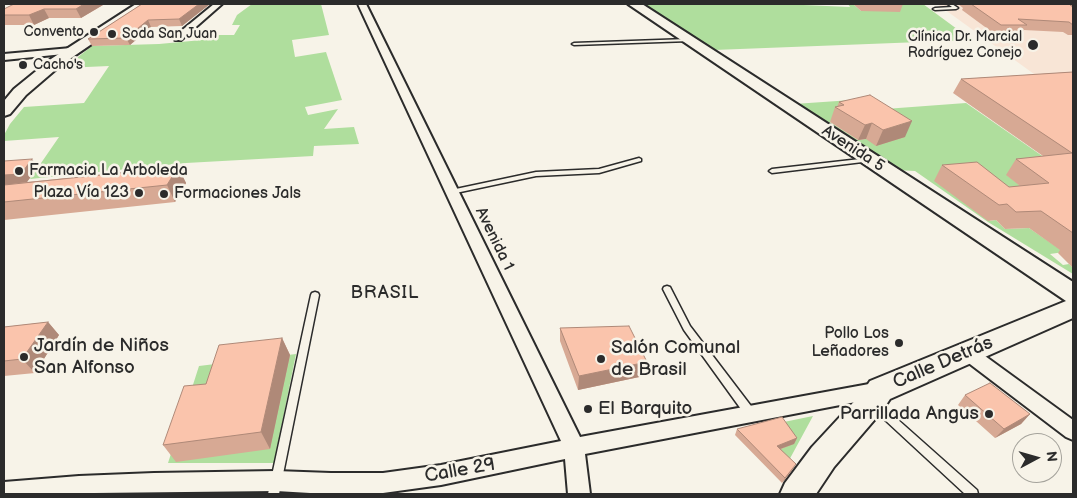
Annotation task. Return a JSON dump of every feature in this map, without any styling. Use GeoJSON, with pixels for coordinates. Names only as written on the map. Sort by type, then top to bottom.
{"type":"FeatureCollection","features":[{"type":"Feature","properties":{"kind":"street"},"geometry":{"type":"LineString","coordinates":[[4,111],[20,92],[71,51],[144,4]]}},
{"type":"Feature","properties":{"kind":"street"},"geometry":{"type":"LineString","coordinates":[[178,38],[218,4]]}},
{"type":"Feature","properties":{"kind":"street","name":"Avenida 1"},"geometry":{"type":"LineString","coordinates":[[362,4],[574,448],[579,494]]}},
{"type":"Feature","properties":{"kind":"street","name":"Avenida 5"},"geometry":{"type":"LineString","coordinates":[[634,4],[1073,294]]}},
{"type":"Feature","properties":{"kind":"street"},"geometry":{"type":"LineString","coordinates":[[4,57],[71,51]]}},
{"type":"Feature","properties":{"kind":"street","name":"Calle Detrás"},"geometry":{"type":"LineString","coordinates":[[797,494],[822,457],[876,396],[968,353],[1073,308]]}},
{"type":"Feature","properties":{"kind":"street"},"geometry":{"type":"LineString","coordinates":[[968,353],[1073,431]]}},
{"type":"Feature","properties":{"kind":"street","name":"Calle 29"},"geometry":{"type":"LineString","coordinates":[[4,493],[78,486],[154,483],[275,488],[383,483],[441,475],[750,413],[876,396]]}},
{"type":"Feature","properties":{"kind":"lane"},"geometry":{"type":"LineString","coordinates":[[935,9],[956,8],[950,4]]}},
{"type":"Feature","properties":{"kind":"lane"},"geometry":{"type":"LineString","coordinates":[[574,44],[688,40]]}},
{"type":"Feature","properties":{"kind":"lane"},"geometry":{"type":"LineString","coordinates":[[451,192],[536,174],[599,171],[639,160]]}},
{"type":"Feature","properties":{"kind":"lane"},"geometry":{"type":"LineString","coordinates":[[772,171],[871,160]]}},
{"type":"Feature","properties":{"kind":"lane"},"geometry":{"type":"LineString","coordinates":[[667,289],[687,328],[750,413]]}},
{"type":"Feature","properties":{"kind":"lane"},"geometry":{"type":"LineString","coordinates":[[275,488],[314,295]]}},
{"type":"Feature","properties":{"kind":"lane"},"geometry":{"type":"LineString","coordinates":[[876,396],[973,494]]}},
{"type":"Feature","properties":{"kind":"shaded area","name":"Clínica Dr. Marcial Rodríguez Conejo"},"geometry":{"type":"Polygon","coordinates":[[[937,4],[1073,4],[1073,85],[1052,87],[937,4]]]}},
{"type":"Feature","properties":{"kind":"green space"},"geometry":{"type":"Polygon","coordinates":[[[252,4],[321,4],[329,35],[292,40],[295,57],[326,52],[342,100],[305,107],[308,115],[338,109],[324,129],[354,127],[359,144],[314,146],[313,156],[186,163],[30,179],[59,137],[4,141],[4,135],[10,124],[24,107],[84,103],[109,66],[64,68],[92,46],[159,44],[202,40],[206,35],[234,35],[240,25],[232,25],[237,15],[252,4]]]}},
{"type":"Feature","properties":{"kind":"green space"},"geometry":{"type":"Polygon","coordinates":[[[643,4],[780,4],[850,7],[848,4],[853,4],[861,11],[892,4],[923,4],[972,40],[714,50],[643,4]]]}},
{"type":"Feature","properties":{"kind":"green space"},"geometry":{"type":"Polygon","coordinates":[[[852,100],[830,122],[858,140],[866,139],[885,109],[966,103],[1061,169],[1007,175],[1038,200],[988,221],[996,220],[1005,229],[1029,228],[1064,252],[1050,254],[1063,265],[1069,264],[1073,268],[1073,274],[988,222],[915,171],[895,170],[794,104],[852,100]]]}},
{"type":"Feature","properties":{"kind":"green space"},"geometry":{"type":"Polygon","coordinates":[[[296,354],[274,463],[168,463],[199,366],[296,354]]]}},
{"type":"Feature","properties":{"kind":"green space"},"geometry":{"type":"Polygon","coordinates":[[[813,416],[787,464],[775,451],[779,423],[813,416]]]}},
{"type":"Feature","properties":{"kind":"building"},"geometry":{"type":"Polygon","coordinates":[[[14,4],[84,4],[76,9],[44,9],[29,15],[4,15],[4,9],[14,4]]]}},
{"type":"Feature","properties":{"kind":"building"},"geometry":{"type":"Polygon","coordinates":[[[142,4],[199,4],[179,19],[148,20],[126,38],[88,39],[142,4]]]}},
{"type":"Feature","properties":{"kind":"building"},"geometry":{"type":"Polygon","coordinates":[[[971,4],[1073,4],[1070,5],[1073,7],[1073,25],[1069,22],[1018,19],[1027,25],[1001,25],[971,4]]]}},
{"type":"Feature","properties":{"kind":"building"},"geometry":{"type":"Polygon","coordinates":[[[1073,72],[1073,233],[1041,211],[1016,212],[1007,204],[999,205],[942,165],[977,162],[1009,187],[1049,183],[1016,159],[1072,153],[961,79],[1073,72]]]}},
{"type":"Feature","properties":{"kind":"building"},"geometry":{"type":"Polygon","coordinates":[[[870,95],[912,121],[883,130],[872,123],[865,125],[835,107],[844,105],[839,102],[870,95]]]}},
{"type":"Feature","properties":{"kind":"building"},"geometry":{"type":"Polygon","coordinates":[[[32,159],[21,174],[4,175],[4,161],[32,159]]]}},
{"type":"Feature","properties":{"kind":"building"},"geometry":{"type":"Polygon","coordinates":[[[178,167],[167,185],[4,202],[4,185],[178,167]]]}},
{"type":"Feature","properties":{"kind":"building"},"geometry":{"type":"Polygon","coordinates":[[[48,322],[22,359],[4,361],[4,327],[48,322]]]}},
{"type":"Feature","properties":{"kind":"building","name":"Salón Comunal de Brasil"},"geometry":{"type":"Polygon","coordinates":[[[629,326],[647,362],[579,376],[560,328],[629,326]]]}},
{"type":"Feature","properties":{"kind":"building"},"geometry":{"type":"Polygon","coordinates":[[[282,338],[261,432],[163,445],[184,386],[206,384],[219,345],[282,338]]]}},
{"type":"Feature","properties":{"kind":"building"},"geometry":{"type":"Polygon","coordinates":[[[990,383],[1030,414],[1004,429],[965,395],[990,383]]]}},
{"type":"Feature","properties":{"kind":"building"},"geometry":{"type":"Polygon","coordinates":[[[782,417],[797,438],[777,446],[796,464],[785,478],[737,429],[782,417]]]}},
{"type":"Feature","properties":{"kind":"place","name":"Convento"},"geometry":{"type":"Point","coordinates":[94,32]}},
{"type":"Feature","properties":{"kind":"place","name":"Soda San Juan"},"geometry":{"type":"Point","coordinates":[112,34]}},
{"type":"Feature","properties":{"kind":"place","name":"Clínica Dr. Marcial Rodríguez Conejo"},"geometry":{"type":"Point","coordinates":[1033,45]}},
{"type":"Feature","properties":{"kind":"place","name":"Cacho's"},"geometry":{"type":"Point","coordinates":[23,65]}},
{"type":"Feature","properties":{"kind":"place","name":"Farmacia La Arboleda"},"geometry":{"type":"Point","coordinates":[19,171]}},
{"type":"Feature","properties":{"kind":"place","name":"Plaza Vía 123"},"geometry":{"type":"Point","coordinates":[139,193]}},
{"type":"Feature","properties":{"kind":"place","name":"Formaciones Jals"},"geometry":{"type":"Point","coordinates":[164,194]}},
{"type":"Feature","properties":{"kind":"place","name":"Pollo Los Leñadores"},"geometry":{"type":"Point","coordinates":[899,343]}},
{"type":"Feature","properties":{"kind":"place","name":"Jardín de Niños San Alfonso"},"geometry":{"type":"Point","coordinates":[24,357]}},
{"type":"Feature","properties":{"kind":"place","name":"Salón Comunal de Brasil"},"geometry":{"type":"Point","coordinates":[601,359]}},
{"type":"Feature","properties":{"kind":"place","name":"El Barquito"},"geometry":{"type":"Point","coordinates":[588,409]}},
{"type":"Feature","properties":{"kind":"place","name":"Parrillada Angus"},"geometry":{"type":"Point","coordinates":[989,414]}},
{"type":"Feature","properties":{"kind":"district","name":"BRASIL"},"geometry":{"type":"Point","coordinates":[385,293]}}]}
